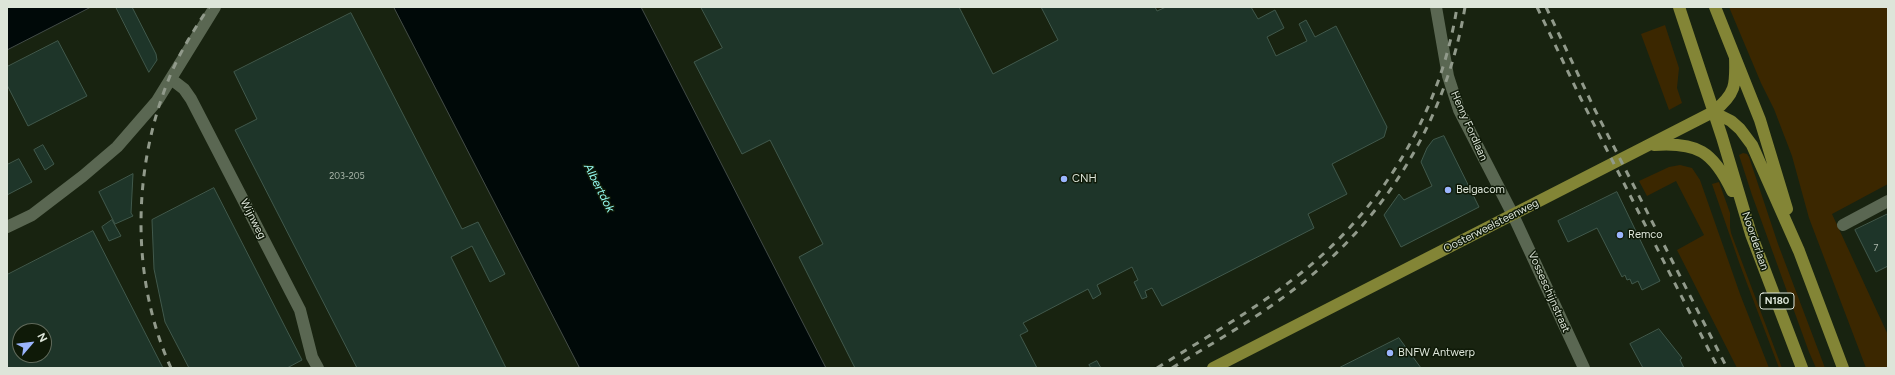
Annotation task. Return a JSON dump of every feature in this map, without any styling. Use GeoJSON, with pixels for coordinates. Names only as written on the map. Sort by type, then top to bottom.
{"type":"FeatureCollection","features":[{"type":"Feature","properties":{"kind":"main road","name":"Noorderlaan"},"geometry":{"type":"LineString","coordinates":[[1679,7],[1751,234],[1802,368]]}},
{"type":"Feature","properties":{"kind":"main road"},"geometry":{"type":"LineString","coordinates":[[1715,7],[1773,160],[1799,251]]}},
{"type":"Feature","properties":{"kind":"main road","name":"Oosterweelsteenweg"},"geometry":{"type":"LineString","coordinates":[[1213,368],[1713,112],[1727,101],[1734,87],[1735,57]]}},
{"type":"Feature","properties":{"kind":"main road"},"geometry":{"type":"LineString","coordinates":[[1713,112],[1731,121],[1740,129],[1752,145],[1799,251],[1843,368]]}},
{"type":"Feature","properties":{"kind":"main road"},"geometry":{"type":"LineString","coordinates":[[1649,145],[1684,144],[1706,153],[1725,177],[1751,234]]}},
{"type":"Feature","properties":{"kind":"street"},"geometry":{"type":"LineString","coordinates":[[7,227],[32,215],[83,176],[117,147],[157,101],[215,7]]}},
{"type":"Feature","properties":{"kind":"street","name":"Henry Fordlaan"},"geometry":{"type":"LineString","coordinates":[[1436,7],[1439,31],[1453,93],[1485,163],[1513,215]]}},
{"type":"Feature","properties":{"kind":"street","name":"Wijnweg"},"geometry":{"type":"LineString","coordinates":[[171,79],[184,89],[191,99],[300,310],[312,357],[318,368]]}},
{"type":"Feature","properties":{"kind":"street"},"geometry":{"type":"LineString","coordinates":[[1843,225],[1888,201]]}},
{"type":"Feature","properties":{"kind":"street","name":"Vosseschijnstraat"},"geometry":{"type":"LineString","coordinates":[[1513,215],[1584,368]]}},
{"type":"Feature","properties":{"kind":"shaded area"},"geometry":{"type":"Polygon","coordinates":[[[1729,7],[1888,7],[1888,184],[1832,214],[1888,335],[1888,368],[1866,368],[1809,218],[1792,156],[1774,109],[1761,83],[1729,7]]]}},
{"type":"Feature","properties":{"kind":"shaded area"},"geometry":{"type":"Polygon","coordinates":[[[1665,25],[1679,68],[1677,88],[1682,103],[1669,110],[1641,34],[1665,25]]]}},
{"type":"Feature","properties":{"kind":"shaded area"},"geometry":{"type":"Polygon","coordinates":[[[1743,153],[1747,154],[1749,157],[1778,244],[1825,368],[1816,368],[1809,352],[1752,195],[1739,155],[1743,153]]]}},
{"type":"Feature","properties":{"kind":"shaded area"},"geometry":{"type":"Polygon","coordinates":[[[1680,165],[1692,168],[1700,180],[1740,294],[1769,368],[1737,368],[1677,250],[1704,235],[1676,181],[1647,196],[1639,181],[1669,167],[1680,165]]]}},
{"type":"Feature","properties":{"kind":"shaded area"},"geometry":{"type":"Polygon","coordinates":[[[1719,182],[1730,213],[1731,233],[1782,368],[1779,368],[1740,265],[1712,184],[1719,182]]]}},
{"type":"Feature","properties":{"kind":"water"},"geometry":{"type":"Polygon","coordinates":[[[7,7],[91,7],[7,50],[7,7]]]}},
{"type":"Feature","properties":{"kind":"water","name":"Albertdok"},"geometry":{"type":"Polygon","coordinates":[[[394,7],[641,7],[826,368],[580,368],[394,7]]]}},
{"type":"Feature","properties":{"kind":"building"},"geometry":{"type":"Polygon","coordinates":[[[116,7],[132,7],[156,54],[157,60],[149,72],[116,7]]]}},
{"type":"Feature","properties":{"kind":"building","name":"CNH"},"geometry":{"type":"Polygon","coordinates":[[[701,7],[959,7],[993,74],[1058,40],[1041,7],[1155,7],[1157,11],[1166,7],[1251,7],[1258,19],[1275,10],[1284,28],[1267,37],[1276,56],[1307,41],[1299,24],[1306,20],[1315,37],[1336,26],[1387,127],[1384,137],[1332,164],[1347,194],[1308,214],[1314,228],[1162,306],[1152,288],[1145,291],[1147,297],[1142,299],[1134,282],[1138,280],[1132,267],[1097,285],[1101,294],[1093,299],[1088,289],[1023,323],[1028,331],[1020,335],[1037,368],[855,368],[799,257],[823,244],[770,140],[742,154],[694,62],[722,48],[701,7]]]}},
{"type":"Feature","properties":{"kind":"building"},"geometry":{"type":"Polygon","coordinates":[[[351,13],[462,229],[478,222],[505,274],[490,282],[472,246],[451,257],[506,368],[357,368],[235,130],[257,119],[234,72],[351,13]]]}},
{"type":"Feature","properties":{"kind":"building"},"geometry":{"type":"Polygon","coordinates":[[[58,41],[87,96],[28,126],[7,85],[7,67],[58,41]]]}},
{"type":"Feature","properties":{"kind":"building","name":"Belgacom"},"geometry":{"type":"Polygon","coordinates":[[[1444,136],[1479,207],[1401,247],[1384,215],[1399,194],[1404,200],[1432,186],[1421,162],[1427,148],[1433,140],[1444,136]]]}},
{"type":"Feature","properties":{"kind":"building"},"geometry":{"type":"Polygon","coordinates":[[[43,145],[54,164],[45,170],[34,150],[43,145]]]}},
{"type":"Feature","properties":{"kind":"building"},"geometry":{"type":"Polygon","coordinates":[[[19,159],[32,182],[7,195],[7,165],[19,159]]]}},
{"type":"Feature","properties":{"kind":"building"},"geometry":{"type":"Polygon","coordinates":[[[133,174],[131,213],[133,216],[115,224],[99,192],[133,174]]]}},
{"type":"Feature","properties":{"kind":"building"},"geometry":{"type":"Polygon","coordinates":[[[214,188],[302,360],[287,368],[189,368],[165,322],[154,269],[152,220],[214,188]]]}},
{"type":"Feature","properties":{"kind":"building","name":"Remco"},"geometry":{"type":"Polygon","coordinates":[[[1617,192],[1660,281],[1642,290],[1638,281],[1632,284],[1630,279],[1627,280],[1625,275],[1622,277],[1597,228],[1568,242],[1558,221],[1617,192]]]}},
{"type":"Feature","properties":{"kind":"building"},"geometry":{"type":"Polygon","coordinates":[[[1888,214],[1888,266],[1876,272],[1855,230],[1888,214]]]}},
{"type":"Feature","properties":{"kind":"building"},"geometry":{"type":"Polygon","coordinates":[[[112,220],[121,236],[109,241],[102,227],[112,220]]]}},
{"type":"Feature","properties":{"kind":"building"},"geometry":{"type":"Polygon","coordinates":[[[93,231],[163,368],[7,368],[7,275],[93,231]]]}},
{"type":"Feature","properties":{"kind":"building"},"geometry":{"type":"Polygon","coordinates":[[[1659,329],[1682,358],[1680,360],[1684,368],[1643,368],[1630,344],[1659,329]]]}},
{"type":"Feature","properties":{"kind":"building","name":"BNFW Antwerp"},"geometry":{"type":"Polygon","coordinates":[[[1399,338],[1421,368],[1339,368],[1399,338]]]}},
{"type":"Feature","properties":{"kind":"building"},"geometry":{"type":"Polygon","coordinates":[[[1097,361],[1101,368],[1091,368],[1089,365],[1097,361]]]}},
{"type":"Feature","properties":{"kind":"railway"},"geometry":{"type":"LineString","coordinates":[[171,368],[158,334],[149,299],[143,262],[141,225],[143,188],[148,151],[156,116],[168,81],[186,43],[209,7]]}},
{"type":"Feature","properties":{"kind":"railway"},"geometry":{"type":"LineString","coordinates":[[1157,368],[1230,323],[1284,286],[1331,247],[1358,219],[1382,188],[1404,155],[1422,120],[1437,83],[1449,46],[1457,7]]}},
{"type":"Feature","properties":{"kind":"railway"},"geometry":{"type":"LineString","coordinates":[[1172,368],[1246,323],[1289,293],[1323,266],[1381,203],[1405,167],[1426,130],[1443,90],[1456,49],[1465,7]]}},
{"type":"Feature","properties":{"kind":"railway"},"geometry":{"type":"LineString","coordinates":[[1537,7],[1581,99],[1718,368]]}},
{"type":"Feature","properties":{"kind":"railway"},"geometry":{"type":"LineString","coordinates":[[1546,7],[1595,110],[1727,368]]}},
{"type":"Feature","properties":{"kind":"place","name":"CNH"},"geometry":{"type":"Point","coordinates":[1064,179]}},
{"type":"Feature","properties":{"kind":"place","name":"Belgacom"},"geometry":{"type":"Point","coordinates":[1448,190]}},
{"type":"Feature","properties":{"kind":"place","name":"Remco"},"geometry":{"type":"Point","coordinates":[1620,235]}},
{"type":"Feature","properties":{"kind":"place","name":"BNFW Antwerp"},"geometry":{"type":"Point","coordinates":[1390,353]}}]}
